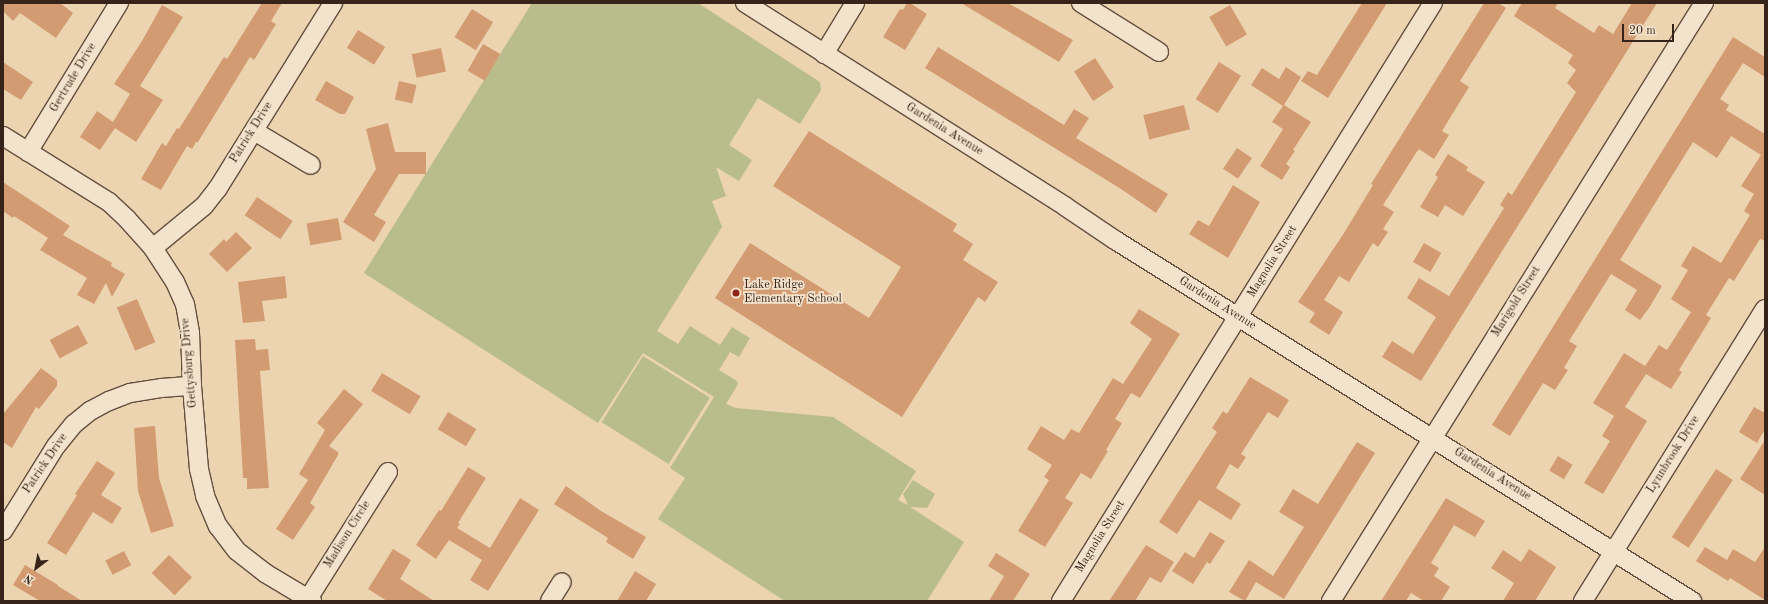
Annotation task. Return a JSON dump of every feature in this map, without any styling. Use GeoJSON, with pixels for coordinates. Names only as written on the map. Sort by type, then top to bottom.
{"type":"FeatureCollection","features":[{"type":"Feature","properties":{"kind":"street","name":"Gertrude Drive"},"geometry":{"type":"LineString","coordinates":[[28,152],[119,3]]}},
{"type":"Feature","properties":{"kind":"street","name":"Patrick Drive"},"geometry":{"type":"LineString","coordinates":[[153,248],[204,206],[218,188],[333,3]]}},
{"type":"Feature","properties":{"kind":"street","name":"Gardenia Avenue"},"geometry":{"type":"LineString","coordinates":[[745,3],[1238,318],[1433,438],[1692,601]]}},
{"type":"Feature","properties":{"kind":"street"},"geometry":{"type":"LineString","coordinates":[[824,54],[855,3]]}},
{"type":"Feature","properties":{"kind":"street"},"geometry":{"type":"LineString","coordinates":[[1081,3],[1159,52]]}},
{"type":"Feature","properties":{"kind":"street","name":"Magnolia Street"},"geometry":{"type":"LineString","coordinates":[[1061,601],[1433,3]]}},
{"type":"Feature","properties":{"kind":"street","name":"Marigold Street"},"geometry":{"type":"LineString","coordinates":[[1331,601],[1704,3]]}},
{"type":"Feature","properties":{"kind":"street"},"geometry":{"type":"LineString","coordinates":[[254,130],[311,165]]}},
{"type":"Feature","properties":{"kind":"street","name":"Gettysburg Drive"},"geometry":{"type":"LineString","coordinates":[[3,136],[109,202],[127,219],[153,248],[175,282],[185,304],[190,333],[192,386],[200,468],[205,496],[218,526],[237,551],[265,573],[310,600]]}},
{"type":"Feature","properties":{"kind":"street","name":"Lynnbrook Drive"},"geometry":{"type":"LineString","coordinates":[[1583,601],[1765,309]]}},
{"type":"Feature","properties":{"kind":"street","name":"Patrick Drive"},"geometry":{"type":"LineString","coordinates":[[3,531],[56,446],[74,424],[90,411],[109,401],[130,393],[161,388],[192,386]]}},
{"type":"Feature","properties":{"kind":"street","name":"Madison Circle"},"geometry":{"type":"LineString","coordinates":[[310,600],[388,472]]}},
{"type":"Feature","properties":{"kind":"street"},"geometry":{"type":"LineString","coordinates":[[550,601],[562,582]]}},
{"type":"Feature","properties":{"kind":"green space"},"geometry":{"type":"Polygon","coordinates":[[[532,3],[698,3],[820,82],[821,90],[800,124],[758,98],[729,145],[752,160],[739,181],[716,167],[726,196],[712,201],[722,227],[657,331],[678,344],[690,326],[720,345],[732,327],[750,338],[739,357],[730,352],[719,370],[737,381],[738,384],[726,404],[736,408],[833,417],[916,471],[898,500],[908,505],[903,494],[913,480],[935,494],[927,508],[910,507],[964,542],[927,601],[785,601],[658,519],[685,478],[670,468],[714,397],[643,353],[598,423],[364,273],[532,3]]]}},
{"type":"Feature","properties":{"kind":"green space"},"geometry":{"type":"Polygon","coordinates":[[[643,356],[710,398],[669,464],[602,422],[643,356]]]}},
{"type":"Feature","properties":{"kind":"building"},"geometry":{"type":"Polygon","coordinates":[[[3,3],[60,3],[73,13],[56,38],[20,13],[13,21],[3,11],[3,3]]]}},
{"type":"Feature","properties":{"kind":"building"},"geometry":{"type":"Polygon","coordinates":[[[262,3],[282,3],[271,21],[276,24],[254,60],[250,57],[198,142],[196,142],[192,149],[187,146],[161,190],[141,179],[162,143],[166,146],[177,128],[179,129],[224,57],[227,59],[262,3]]]}},
{"type":"Feature","properties":{"kind":"building"},"geometry":{"type":"Polygon","coordinates":[[[907,3],[910,3],[927,14],[905,50],[883,37],[900,9],[903,10],[907,3]]]}},
{"type":"Feature","properties":{"kind":"building"},"geometry":{"type":"Polygon","coordinates":[[[961,3],[1008,3],[1073,40],[1059,62],[961,3]]]}},
{"type":"Feature","properties":{"kind":"building"},"geometry":{"type":"Polygon","coordinates":[[[1362,3],[1387,3],[1328,98],[1301,81],[1308,71],[1317,75],[1362,3]]]}},
{"type":"Feature","properties":{"kind":"building"},"geometry":{"type":"Polygon","coordinates":[[[1484,3],[1498,3],[1506,8],[1460,81],[1469,87],[1442,131],[1449,135],[1434,159],[1419,149],[1383,205],[1394,212],[1383,229],[1388,232],[1378,247],[1373,243],[1349,282],[1339,276],[1324,300],[1343,312],[1329,335],[1309,322],[1315,313],[1298,302],[1344,233],[1373,185],[1371,184],[1484,3]]]}},
{"type":"Feature","properties":{"kind":"building"},"geometry":{"type":"Polygon","coordinates":[[[1522,3],[1558,3],[1555,8],[1594,33],[1599,25],[1613,34],[1632,3],[1657,3],[1421,381],[1382,357],[1392,341],[1413,354],[1436,317],[1407,298],[1419,278],[1449,296],[1504,208],[1500,205],[1508,192],[1512,195],[1576,92],[1567,83],[1576,70],[1568,63],[1573,55],[1514,16],[1522,3]]]}},
{"type":"Feature","properties":{"kind":"building"},"geometry":{"type":"Polygon","coordinates":[[[162,5],[183,17],[140,86],[163,100],[136,142],[115,128],[100,150],[80,137],[97,111],[113,122],[130,94],[114,84],[142,41],[162,5]]]}},
{"type":"Feature","properties":{"kind":"building"},"geometry":{"type":"Polygon","coordinates":[[[1230,5],[1247,34],[1226,46],[1209,17],[1230,5]]]}},
{"type":"Feature","properties":{"kind":"building"},"geometry":{"type":"Polygon","coordinates":[[[472,9],[493,22],[476,50],[455,37],[472,9]]]}},
{"type":"Feature","properties":{"kind":"building"},"geometry":{"type":"Polygon","coordinates":[[[358,30],[385,47],[374,65],[347,48],[358,30]]]}},
{"type":"Feature","properties":{"kind":"building"},"geometry":{"type":"Polygon","coordinates":[[[1733,37],[1765,57],[1765,77],[1743,63],[1720,99],[1729,105],[1726,110],[1765,134],[1765,241],[1760,239],[1734,281],[1729,278],[1706,315],[1711,318],[1679,370],[1682,372],[1671,389],[1646,374],[1625,407],[1647,421],[1603,494],[1584,483],[1610,441],[1602,436],[1614,416],[1593,403],[1624,353],[1645,366],[1659,345],[1667,350],[1691,312],[1671,299],[1688,270],[1681,266],[1693,246],[1721,263],[1750,215],[1744,211],[1754,194],[1741,186],[1761,155],[1731,136],[1717,158],[1693,142],[1620,260],[1662,286],[1640,320],[1625,310],[1637,290],[1611,274],[1569,341],[1577,346],[1564,368],[1568,370],[1555,390],[1543,383],[1510,436],[1492,425],[1733,37]]]}},
{"type":"Feature","properties":{"kind":"building"},"geometry":{"type":"Polygon","coordinates":[[[483,44],[500,54],[485,81],[468,71],[483,44]]]}},
{"type":"Feature","properties":{"kind":"building"},"geometry":{"type":"Polygon","coordinates":[[[938,47],[1064,125],[1074,109],[1089,118],[1076,138],[1168,194],[1156,213],[1121,189],[925,68],[938,47]]]}},
{"type":"Feature","properties":{"kind":"building"},"geometry":{"type":"Polygon","coordinates":[[[441,48],[446,71],[417,78],[412,54],[441,48]]]}},
{"type":"Feature","properties":{"kind":"building"},"geometry":{"type":"Polygon","coordinates":[[[1095,58],[1114,87],[1093,101],[1074,72],[1095,58]]]}},
{"type":"Feature","properties":{"kind":"building"},"geometry":{"type":"Polygon","coordinates":[[[3,62],[33,82],[21,100],[3,89],[3,62]]]}},
{"type":"Feature","properties":{"kind":"building"},"geometry":{"type":"Polygon","coordinates":[[[1219,62],[1241,76],[1218,113],[1196,99],[1219,62]]]}},
{"type":"Feature","properties":{"kind":"building"},"geometry":{"type":"Polygon","coordinates":[[[1286,67],[1301,77],[1284,105],[1311,122],[1286,164],[1290,167],[1282,180],[1260,166],[1283,129],[1272,122],[1283,106],[1251,85],[1262,68],[1279,79],[1286,67]]]}},
{"type":"Feature","properties":{"kind":"building"},"geometry":{"type":"Polygon","coordinates":[[[326,81],[354,97],[345,114],[340,114],[315,100],[326,81]]]}},
{"type":"Feature","properties":{"kind":"building"},"geometry":{"type":"Polygon","coordinates":[[[399,81],[417,85],[412,104],[395,100],[399,81]]]}},
{"type":"Feature","properties":{"kind":"building"},"geometry":{"type":"Polygon","coordinates":[[[1184,105],[1190,129],[1149,139],[1143,115],[1184,105]]]}},
{"type":"Feature","properties":{"kind":"building"},"geometry":{"type":"Polygon","coordinates":[[[388,123],[395,152],[426,152],[426,174],[399,174],[374,215],[386,222],[374,242],[343,222],[376,169],[366,129],[388,123]]]}},
{"type":"Feature","properties":{"kind":"building"},"geometry":{"type":"Polygon","coordinates":[[[809,131],[957,224],[953,231],[973,244],[963,260],[998,282],[985,302],[978,297],[902,417],[715,298],[750,243],[869,318],[901,267],[773,186],[809,131]]]}},
{"type":"Feature","properties":{"kind":"building"},"geometry":{"type":"Polygon","coordinates":[[[1237,148],[1252,158],[1238,179],[1223,169],[1237,148]]]}},
{"type":"Feature","properties":{"kind":"building"},"geometry":{"type":"Polygon","coordinates":[[[1448,154],[1468,167],[1466,170],[1485,182],[1463,216],[1445,205],[1438,217],[1420,207],[1438,177],[1435,175],[1448,154]]]}},
{"type":"Feature","properties":{"kind":"building"},"geometry":{"type":"Polygon","coordinates":[[[3,182],[70,226],[63,235],[112,263],[111,266],[125,274],[112,297],[106,283],[94,304],[77,295],[87,278],[40,250],[48,238],[14,216],[13,218],[3,211],[3,182]]]}},
{"type":"Feature","properties":{"kind":"building"},"geometry":{"type":"Polygon","coordinates":[[[1233,185],[1260,202],[1228,258],[1189,234],[1198,220],[1209,226],[1233,185]]]}},
{"type":"Feature","properties":{"kind":"building"},"geometry":{"type":"Polygon","coordinates":[[[257,197],[293,221],[280,239],[245,215],[257,197]]]}},
{"type":"Feature","properties":{"kind":"building"},"geometry":{"type":"Polygon","coordinates":[[[338,218],[342,240],[310,245],[306,224],[338,218]]]}},
{"type":"Feature","properties":{"kind":"building"},"geometry":{"type":"Polygon","coordinates":[[[236,232],[252,248],[227,272],[209,254],[224,239],[226,242],[236,232]]]}},
{"type":"Feature","properties":{"kind":"building"},"geometry":{"type":"Polygon","coordinates":[[[1424,243],[1441,253],[1430,272],[1413,262],[1424,243]]]}},
{"type":"Feature","properties":{"kind":"building"},"geometry":{"type":"Polygon","coordinates":[[[285,276],[287,298],[262,301],[265,321],[243,323],[238,282],[285,276]]]}},
{"type":"Feature","properties":{"kind":"building"},"geometry":{"type":"Polygon","coordinates":[[[137,299],[155,342],[135,351],[117,308],[137,299]]]}},
{"type":"Feature","properties":{"kind":"building"},"geometry":{"type":"Polygon","coordinates":[[[1139,309],[1180,334],[1140,398],[1131,393],[1115,419],[1122,423],[1106,450],[1108,451],[1091,479],[1081,473],[1065,498],[1073,503],[1045,547],[1018,531],[1049,480],[1044,477],[1052,465],[1027,449],[1041,426],[1064,440],[1071,429],[1079,433],[1113,378],[1123,384],[1152,339],[1130,323],[1139,309]]]}},
{"type":"Feature","properties":{"kind":"building"},"geometry":{"type":"Polygon","coordinates":[[[78,325],[88,344],[60,359],[50,340],[78,325]]]}},
{"type":"Feature","properties":{"kind":"building"},"geometry":{"type":"Polygon","coordinates":[[[255,339],[256,350],[268,349],[270,370],[260,371],[269,488],[247,489],[247,478],[243,478],[235,340],[255,339]]]}},
{"type":"Feature","properties":{"kind":"building"},"geometry":{"type":"Polygon","coordinates":[[[41,368],[57,380],[57,386],[39,409],[36,407],[12,448],[3,442],[3,414],[41,368]]]}},
{"type":"Feature","properties":{"kind":"building"},"geometry":{"type":"Polygon","coordinates":[[[382,373],[421,396],[410,414],[371,391],[382,373]]]}},
{"type":"Feature","properties":{"kind":"building"},"geometry":{"type":"Polygon","coordinates":[[[1250,377],[1289,400],[1278,418],[1268,412],[1241,454],[1246,457],[1238,469],[1230,464],[1216,488],[1241,504],[1231,520],[1199,500],[1177,534],[1159,522],[1217,432],[1212,428],[1223,411],[1227,414],[1250,377]]]}},
{"type":"Feature","properties":{"kind":"building"},"geometry":{"type":"Polygon","coordinates":[[[344,389],[363,404],[329,446],[338,452],[338,455],[310,503],[315,507],[293,540],[276,529],[308,480],[299,474],[325,430],[317,423],[344,389]]]}},
{"type":"Feature","properties":{"kind":"building"},"geometry":{"type":"Polygon","coordinates":[[[1754,407],[1765,413],[1765,429],[1757,443],[1739,432],[1754,407]]]}},
{"type":"Feature","properties":{"kind":"building"},"geometry":{"type":"Polygon","coordinates":[[[448,412],[476,429],[466,446],[438,429],[448,412]]]}},
{"type":"Feature","properties":{"kind":"building"},"geometry":{"type":"Polygon","coordinates":[[[155,426],[159,478],[174,526],[151,533],[138,491],[134,428],[155,426]]]}},
{"type":"Feature","properties":{"kind":"building"},"geometry":{"type":"Polygon","coordinates":[[[1765,440],[1765,495],[1740,479],[1765,440]]]}},
{"type":"Feature","properties":{"kind":"building"},"geometry":{"type":"Polygon","coordinates":[[[1357,442],[1375,453],[1284,599],[1256,582],[1245,601],[1229,592],[1249,560],[1273,576],[1304,527],[1279,512],[1293,489],[1318,504],[1357,442]]]}},
{"type":"Feature","properties":{"kind":"building"},"geometry":{"type":"Polygon","coordinates":[[[1558,456],[1573,465],[1564,479],[1549,471],[1558,456]]]}},
{"type":"Feature","properties":{"kind":"building"},"geometry":{"type":"Polygon","coordinates":[[[97,461],[115,473],[101,495],[122,508],[112,524],[93,512],[66,555],[47,543],[77,495],[75,494],[97,461]]]}},
{"type":"Feature","properties":{"kind":"building"},"geometry":{"type":"Polygon","coordinates":[[[468,467],[486,478],[458,523],[460,524],[457,528],[490,548],[520,498],[539,510],[488,591],[470,580],[482,560],[449,540],[436,559],[416,545],[439,510],[441,511],[468,467]]]}},
{"type":"Feature","properties":{"kind":"building"},"geometry":{"type":"Polygon","coordinates":[[[1716,469],[1733,480],[1689,548],[1672,537],[1716,469]]]}},
{"type":"Feature","properties":{"kind":"building"},"geometry":{"type":"Polygon","coordinates":[[[566,486],[601,511],[646,537],[633,559],[606,542],[608,538],[554,504],[566,486]]]}},
{"type":"Feature","properties":{"kind":"building"},"geometry":{"type":"Polygon","coordinates":[[[1446,498],[1485,521],[1475,537],[1454,525],[1431,563],[1439,568],[1434,576],[1450,587],[1441,601],[1424,601],[1411,593],[1406,601],[1381,601],[1446,498]]]}},
{"type":"Feature","properties":{"kind":"building"},"geometry":{"type":"Polygon","coordinates":[[[1210,532],[1225,541],[1210,564],[1207,562],[1193,584],[1172,571],[1185,552],[1194,558],[1210,532]]]}},
{"type":"Feature","properties":{"kind":"building"},"geometry":{"type":"Polygon","coordinates":[[[1146,545],[1174,562],[1161,583],[1150,577],[1135,601],[1109,601],[1146,545]]]}},
{"type":"Feature","properties":{"kind":"building"},"geometry":{"type":"Polygon","coordinates":[[[1705,547],[1727,560],[1733,549],[1755,562],[1765,547],[1765,600],[1730,578],[1728,581],[1696,561],[1705,547]]]}},
{"type":"Feature","properties":{"kind":"building"},"geometry":{"type":"Polygon","coordinates":[[[393,549],[411,560],[400,579],[434,601],[387,601],[368,589],[393,549]]]}},
{"type":"Feature","properties":{"kind":"building"},"geometry":{"type":"Polygon","coordinates":[[[1529,549],[1556,567],[1535,601],[1503,601],[1514,583],[1491,568],[1503,550],[1521,562],[1529,549]]]}},
{"type":"Feature","properties":{"kind":"building"},"geometry":{"type":"Polygon","coordinates":[[[124,551],[131,565],[113,575],[105,561],[124,551]]]}},
{"type":"Feature","properties":{"kind":"building"},"geometry":{"type":"Polygon","coordinates":[[[996,553],[1030,574],[1013,601],[989,601],[1004,576],[988,566],[996,553]]]}},
{"type":"Feature","properties":{"kind":"building"},"geometry":{"type":"Polygon","coordinates":[[[169,555],[192,577],[175,595],[152,573],[169,555]]]}},
{"type":"Feature","properties":{"kind":"building"},"geometry":{"type":"Polygon","coordinates":[[[25,565],[82,601],[40,601],[13,585],[25,565]]]}},
{"type":"Feature","properties":{"kind":"building"},"geometry":{"type":"Polygon","coordinates":[[[635,571],[656,584],[646,601],[617,601],[635,571]]]}},
{"type":"Feature","properties":{"kind":"place","name":"Lake Ridge Elementary School"},"geometry":{"type":"Point","coordinates":[736,293]}}]}
